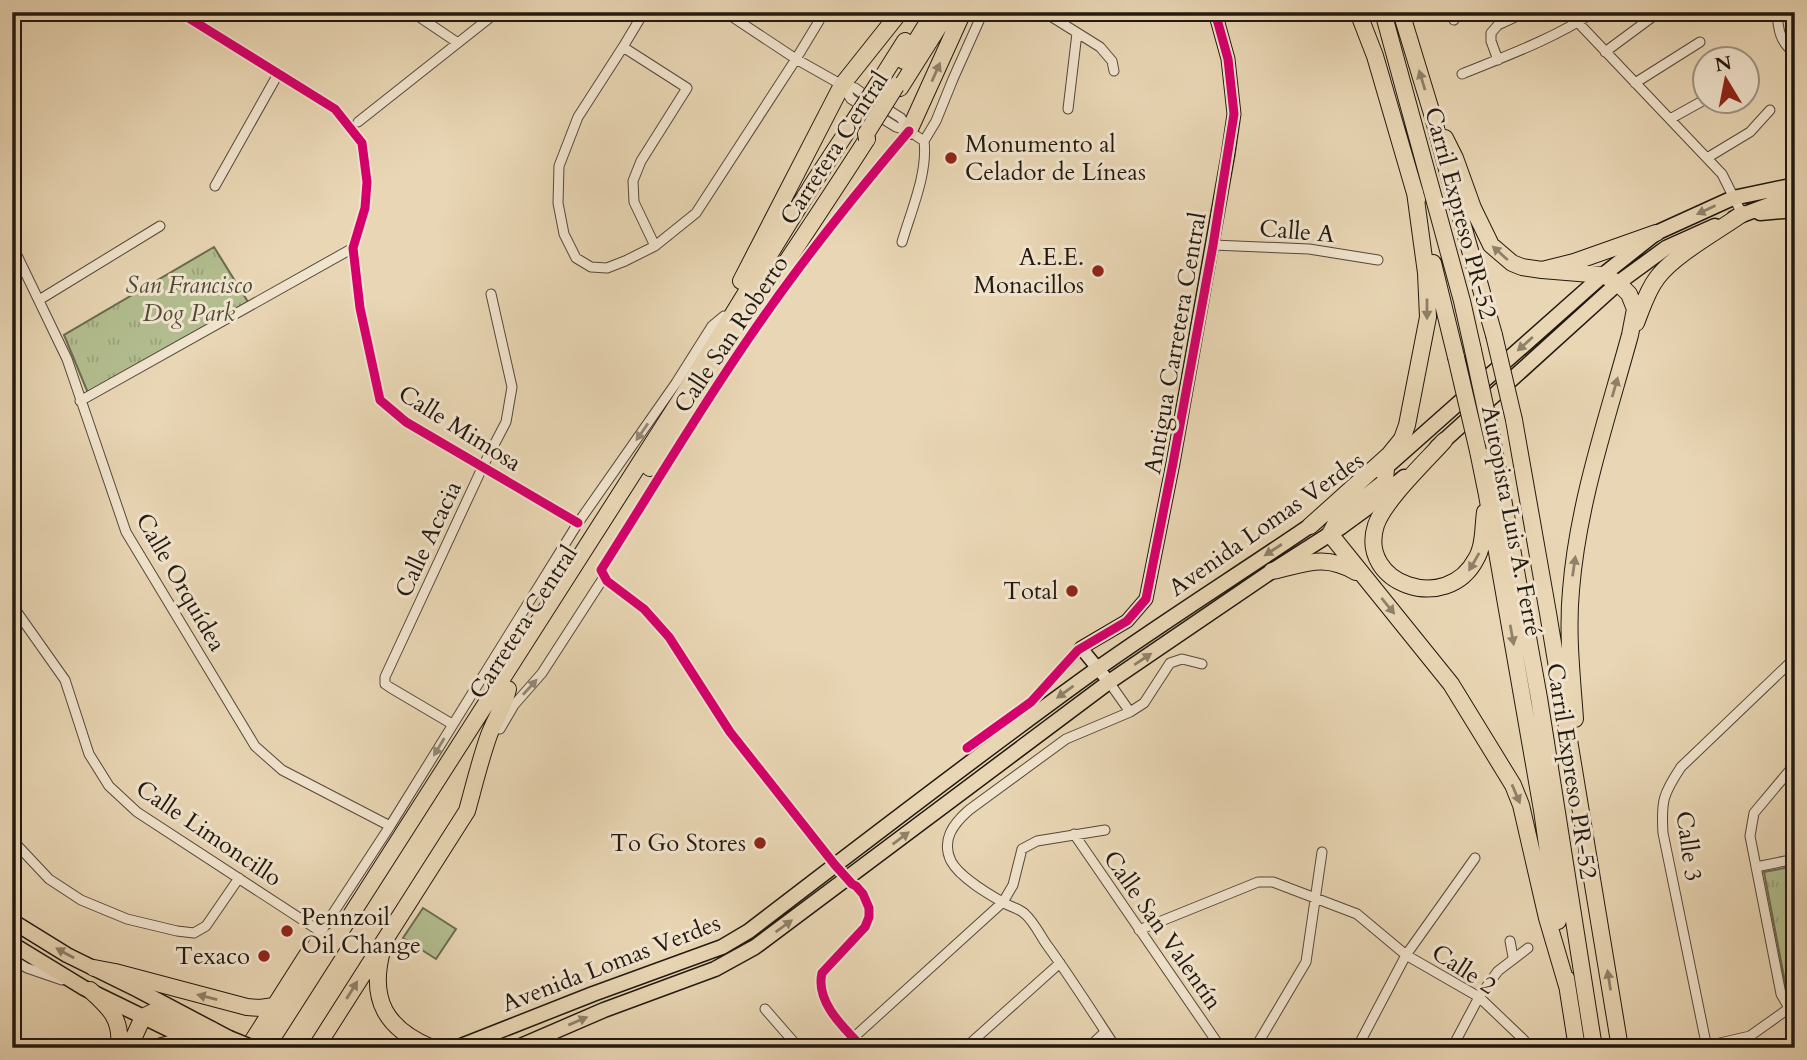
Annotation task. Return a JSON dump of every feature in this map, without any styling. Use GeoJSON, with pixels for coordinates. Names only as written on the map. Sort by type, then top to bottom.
{"type":"FeatureCollection","features":[{"type":"Feature","properties":{"kind":"highway"},"geometry":{"type":"LineString","coordinates":[[682,397],[681,389],[724,316],[842,85],[900,12]]}},
{"type":"Feature","properties":{"kind":"highway","name":"Carretera Central"},"geometry":{"type":"LineString","coordinates":[[892,84],[923,12]]}},
{"type":"Feature","properties":{"kind":"highway"},"geometry":{"type":"LineString","coordinates":[[892,84],[934,12]]}},
{"type":"Feature","properties":{"kind":"highway"},"geometry":{"type":"LineString","coordinates":[[892,84],[940,12]]}},
{"type":"Feature","properties":{"kind":"highway","name":"Carretera Central"},"geometry":{"type":"LineString","coordinates":[[266,1048],[682,397],[807,192],[860,131],[892,84],[948,12]]}},
{"type":"Feature","properties":{"kind":"highway"},"geometry":{"type":"LineString","coordinates":[[909,131],[963,12]]}},
{"type":"Feature","properties":{"kind":"highway","name":"Autopista Luis A. Ferré"},"geometry":{"type":"LineString","coordinates":[[1358,12],[1375,56],[1415,192],[1488,495],[1542,810],[1577,1048]]}},
{"type":"Feature","properties":{"kind":"highway","name":"Carril Expreso PR-52"},"geometry":{"type":"LineString","coordinates":[[1383,12],[1462,301],[1492,438],[1539,698],[1594,1048]]}},
{"type":"Feature","properties":{"kind":"highway","name":"Autopista Luis A. Ferré"},"geometry":{"type":"LineString","coordinates":[[1401,12],[1494,335],[1514,420],[1620,1048]]}},
{"type":"Feature","properties":{"kind":"highway"},"geometry":{"type":"LineString","coordinates":[[1433,117],[1455,158],[1491,245],[1511,263],[1522,267],[1603,275],[1618,283],[1629,294],[1635,309],[1587,494],[1573,572],[1570,613],[1577,781]]}},
{"type":"Feature","properties":{"kind":"highway","name":"Carretera Central"},"geometry":{"type":"LineString","coordinates":[[278,1048],[724,353],[825,204],[860,131]]}},
{"type":"Feature","properties":{"kind":"highway"},"geometry":{"type":"LineString","coordinates":[[1310,526],[1390,455],[1402,439],[1407,425],[1428,317],[1426,273],[1415,192]]}},
{"type":"Feature","properties":{"kind":"highway"},"geometry":{"type":"LineString","coordinates":[[1630,335],[1657,278],[1670,264],[1742,214]]}},
{"type":"Feature","properties":{"kind":"highway"},"geometry":{"type":"LineString","coordinates":[[1542,270],[1574,262],[1656,233]]}},
{"type":"Feature","properties":{"kind":"highway"},"geometry":{"type":"LineString","coordinates":[[1444,441],[1380,516],[1374,539],[1377,555],[1384,569],[1401,583],[1417,589],[1440,588],[1462,578],[1480,552],[1488,495]]}},
{"type":"Feature","properties":{"kind":"highway"},"geometry":{"type":"LineString","coordinates":[[1386,468],[1385,482],[1338,519],[1330,534],[1451,684],[1513,785],[1521,805],[1547,918],[1567,986]]}},
{"type":"Feature","properties":{"kind":"highway"},"geometry":{"type":"LineString","coordinates":[[1272,571],[1328,561],[1339,562],[1365,576]]}},
{"type":"Feature","properties":{"kind":"highway"},"geometry":{"type":"LineString","coordinates":[[316,1048],[467,811],[476,773],[489,735],[506,701],[508,688]]}},
{"type":"Feature","properties":{"kind":"highway"},"geometry":{"type":"LineString","coordinates":[[248,1048],[309,952],[340,932]]}},
{"type":"Feature","properties":{"kind":"highway"},"geometry":{"type":"LineString","coordinates":[[384,942],[377,977],[378,993],[385,1012],[402,1032],[432,1048]]}},
{"type":"Feature","properties":{"kind":"highway"},"geometry":{"type":"LineString","coordinates":[[94,968],[247,1007],[274,1006]]}},
{"type":"Feature","properties":{"kind":"highway"},"geometry":{"type":"LineString","coordinates":[[87,989],[115,1016],[119,1032],[118,1048]]}},
{"type":"Feature","properties":{"kind":"highway"},"geometry":{"type":"LineString","coordinates":[[129,1048],[143,1017],[148,1013],[162,1013],[204,1032],[212,1030]]}},
{"type":"Feature","properties":{"kind":"highway"},"geometry":{"type":"LineString","coordinates":[[154,1048],[166,1044],[204,1046]]}},
{"type":"Feature","properties":{"kind":"main road","name":"Avenida Lomas Verdes"},"geometry":{"type":"LineString","coordinates":[[456,1048],[722,947],[749,931],[927,794],[1099,668],[1356,495],[1603,275],[1656,233],[1733,198],[1795,185]]}},
{"type":"Feature","properties":{"kind":"main road","name":"Avenida Lomas Verdes"},"geometry":{"type":"LineString","coordinates":[[516,1048],[604,1010],[729,962],[755,947],[849,882],[1109,682],[1367,508],[1618,283],[1666,248],[1742,214],[1795,195]]}},
{"type":"Feature","properties":{"kind":"main road"},"geometry":{"type":"LineString","coordinates":[[1742,214],[1795,210]]}},
{"type":"Feature","properties":{"kind":"main road"},"geometry":{"type":"LineString","coordinates":[[12,921],[67,955],[212,1030],[254,1048]]}},
{"type":"Feature","properties":{"kind":"main road"},"geometry":{"type":"LineString","coordinates":[[12,944],[87,989],[204,1046]]}},
{"type":"Feature","properties":{"kind":"street","name":"Calle Mimosa"},"geometry":{"type":"LineString","coordinates":[[179,12],[335,109],[362,143],[368,182],[365,208],[353,248],[360,308],[380,400],[406,422],[578,523]]}},
{"type":"Feature","properties":{"kind":"street"},"geometry":{"type":"LineString","coordinates":[[412,12],[458,43]]}},
{"type":"Feature","properties":{"kind":"street"},"geometry":{"type":"LineString","coordinates":[[358,122],[497,12]]}},
{"type":"Feature","properties":{"kind":"street"},"geometry":{"type":"LineString","coordinates":[[644,12],[578,117],[559,166],[558,203],[564,234],[576,258],[591,267],[607,268],[655,246],[696,213],[796,59],[822,12]]}},
{"type":"Feature","properties":{"kind":"street"},"geometry":{"type":"LineString","coordinates":[[725,12],[796,59],[842,85],[855,88],[901,118],[909,131],[924,141]]}},
{"type":"Feature","properties":{"kind":"street"},"geometry":{"type":"LineString","coordinates":[[902,242],[923,169],[924,141],[936,121],[982,12]]}},
{"type":"Feature","properties":{"kind":"street"},"geometry":{"type":"LineString","coordinates":[[1044,12],[1100,47],[1112,61],[1114,71]]}},
{"type":"Feature","properties":{"kind":"street","name":"Antigua Carretera Central"},"geometry":{"type":"LineString","coordinates":[[1081,648],[1127,621],[1146,599],[1213,245],[1234,114],[1228,59],[1215,12]]}},
{"type":"Feature","properties":{"kind":"street"},"geometry":{"type":"LineString","coordinates":[[1498,60],[1491,33],[1498,25],[1526,12]]}},
{"type":"Feature","properties":{"kind":"street"},"geometry":{"type":"LineString","coordinates":[[1568,12],[1722,174],[1742,214]]}},
{"type":"Feature","properties":{"kind":"street"},"geometry":{"type":"LineString","coordinates":[[1462,74],[1577,23],[1594,12]]}},
{"type":"Feature","properties":{"kind":"street"},"geometry":{"type":"LineString","coordinates":[[1605,52],[1659,12]]}},
{"type":"Feature","properties":{"kind":"street"},"geometry":{"type":"LineString","coordinates":[[1777,12],[1778,31],[1787,48],[1795,53]]}},
{"type":"Feature","properties":{"kind":"street"},"geometry":{"type":"LineString","coordinates":[[1068,109],[1077,33]]}},
{"type":"Feature","properties":{"kind":"street"},"geometry":{"type":"LineString","coordinates":[[1635,83],[1700,42]]}},
{"type":"Feature","properties":{"kind":"street"},"geometry":{"type":"LineString","coordinates":[[624,47],[687,88],[640,161],[633,181],[634,202],[655,246]]}},
{"type":"Feature","properties":{"kind":"street"},"geometry":{"type":"LineString","coordinates":[[215,186],[278,74]]}},
{"type":"Feature","properties":{"kind":"street"},"geometry":{"type":"LineString","coordinates":[[1670,119],[1692,107]]}},
{"type":"Feature","properties":{"kind":"street"},"geometry":{"type":"LineString","coordinates":[[335,109],[358,122],[362,143]]}},
{"type":"Feature","properties":{"kind":"street"},"geometry":{"type":"LineString","coordinates":[[1707,158],[1750,132],[1770,110]]}},
{"type":"Feature","properties":{"kind":"street","name":"Calle San Roberto"},"geometry":{"type":"LineString","coordinates":[[467,811],[482,780],[504,720],[542,673],[728,369],[785,286],[909,131]]}},
{"type":"Feature","properties":{"kind":"street"},"geometry":{"type":"LineString","coordinates":[[39,299],[160,226]]}},
{"type":"Feature","properties":{"kind":"street","name":"Calle Orquídea"},"geometry":{"type":"LineString","coordinates":[[12,245],[67,359],[126,532],[256,746],[282,770],[390,826]]}},
{"type":"Feature","properties":{"kind":"street","name":"Calle A"},"geometry":{"type":"LineString","coordinates":[[1213,245],[1309,249],[1378,260]]}},
{"type":"Feature","properties":{"kind":"street"},"geometry":{"type":"LineString","coordinates":[[80,401],[353,248]]}},
{"type":"Feature","properties":{"kind":"street","name":"Calle Acacia"},"geometry":{"type":"LineString","coordinates":[[453,724],[385,684],[385,677],[506,422],[512,387],[491,294]]}},
{"type":"Feature","properties":{"kind":"street"},"geometry":{"type":"LineString","coordinates":[[309,952],[578,523],[676,383],[712,326],[724,316]]}},
{"type":"Feature","properties":{"kind":"street"},"geometry":{"type":"LineString","coordinates":[[603,573],[644,609],[669,637],[730,732],[835,865],[865,898],[869,908],[868,923],[822,973],[820,982],[824,1000],[863,1048]]}},
{"type":"Feature","properties":{"kind":"street","name":"Calle Limoncillo"},"geometry":{"type":"LineString","coordinates":[[12,605],[65,680],[89,754],[109,786],[138,812],[321,932]]}},
{"type":"Feature","properties":{"kind":"street"},"geometry":{"type":"LineString","coordinates":[[967,748],[1031,702],[1081,648],[1099,668],[1130,712]]}},
{"type":"Feature","properties":{"kind":"street"},"geometry":{"type":"LineString","coordinates":[[1116,1048],[1025,914],[957,870],[948,851],[950,830],[969,810],[1066,739],[1130,712],[1144,703],[1170,663],[1182,659],[1202,664]]}},
{"type":"Feature","properties":{"kind":"street","name":"Calle 3"},"geometry":{"type":"LineString","coordinates":[[1707,1047],[1663,833],[1662,809],[1667,788],[1681,767],[1793,665]]}},
{"type":"Feature","properties":{"kind":"street"},"geometry":{"type":"LineString","coordinates":[[1707,1047],[1749,1036],[1792,1006],[1781,994],[1750,836],[1754,813],[1795,764]]}},
{"type":"Feature","properties":{"kind":"street"},"geometry":{"type":"LineString","coordinates":[[842,1048],[1003,902],[1013,885],[1022,849],[1037,841],[1105,830]]}},
{"type":"Feature","properties":{"kind":"street","name":"Calle San Valentín"},"geometry":{"type":"LineString","coordinates":[[1074,834],[1221,1048]]}},
{"type":"Feature","properties":{"kind":"street"},"geometry":{"type":"LineString","coordinates":[[12,835],[17,845],[49,879],[81,900],[127,919],[177,931],[194,933],[206,926],[239,878]]}},
{"type":"Feature","properties":{"kind":"street"},"geometry":{"type":"LineString","coordinates":[[1255,1048],[1306,962],[1322,852]]}},
{"type":"Feature","properties":{"kind":"street"},"geometry":{"type":"LineString","coordinates":[[1357,1048],[1406,955],[1475,858]]}},
{"type":"Feature","properties":{"kind":"street"},"geometry":{"type":"LineString","coordinates":[[1756,867],[1795,859]]}},
{"type":"Feature","properties":{"kind":"street","name":"Calle 2"},"geometry":{"type":"LineString","coordinates":[[1139,930],[1258,882],[1273,883],[1357,914],[1406,955],[1479,997],[1524,1040],[1527,1048]]}},
{"type":"Feature","properties":{"kind":"street"},"geometry":{"type":"LineString","coordinates":[[1510,941],[1513,957]]}},
{"type":"Feature","properties":{"kind":"street"},"geometry":{"type":"LineString","coordinates":[[1452,1048],[1479,997],[1498,971],[1528,948]]}},
{"type":"Feature","properties":{"kind":"street"},"geometry":{"type":"LineString","coordinates":[[12,959],[27,968],[87,989]]}},
{"type":"Feature","properties":{"kind":"street"},"geometry":{"type":"LineString","coordinates":[[965,1048],[1060,963]]}},
{"type":"Feature","properties":{"kind":"street"},"geometry":{"type":"LineString","coordinates":[[765,1009],[799,1048]]}},
{"type":"Feature","properties":{"kind":"street"},"geometry":{"type":"LineString","coordinates":[[1088,1048],[1105,1032]]}},
{"type":"Feature","properties":{"kind":"street"},"geometry":{"type":"LineString","coordinates":[[12,1045],[24,1048]]}},
{"type":"Feature","properties":{"kind":"green space","name":"San Francisco Dog Park"},"geometry":{"type":"Polygon","coordinates":[[[214,247],[248,302],[88,393],[64,335],[214,247]]]}},
{"type":"Feature","properties":{"kind":"green space"},"geometry":{"type":"Polygon","coordinates":[[[1795,866],[1794,995],[1787,993],[1764,872],[1795,866]]]}},
{"type":"Feature","properties":{"kind":"green space"},"geometry":{"type":"Polygon","coordinates":[[[423,908],[456,929],[436,959],[403,938],[423,908]]]}},
{"type":"Feature","properties":{"kind":"cycle path"},"geometry":{"type":"LineString","coordinates":[[179,12],[335,109],[362,143],[367,182],[365,208],[353,248],[360,308],[380,400],[406,422],[578,523]]}},
{"type":"Feature","properties":{"kind":"cycle path"},"geometry":{"type":"LineString","coordinates":[[967,748],[1031,702],[1078,650],[1127,621],[1146,599],[1213,245],[1234,114],[1228,59],[1215,12]]}},
{"type":"Feature","properties":{"kind":"cycle path"},"geometry":{"type":"LineString","coordinates":[[863,1048],[833,1014],[821,984],[822,973],[865,927],[869,908],[863,894],[835,865],[730,732],[669,637],[644,609],[607,581],[601,570],[718,384],[767,312],[864,184],[909,131]]}},
{"type":"Feature","properties":{"kind":"place","name":"Monumento al Celador de Líneas"},"geometry":{"type":"Point","coordinates":[951,158]}},
{"type":"Feature","properties":{"kind":"place","name":"A.E.E. Monacillos"},"geometry":{"type":"Point","coordinates":[1098,271]}},
{"type":"Feature","properties":{"kind":"place","name":"Total"},"geometry":{"type":"Point","coordinates":[1072,591]}},
{"type":"Feature","properties":{"kind":"place","name":"To Go Stores"},"geometry":{"type":"Point","coordinates":[760,843]}},
{"type":"Feature","properties":{"kind":"place","name":"Pennzoil Oil Change"},"geometry":{"type":"Point","coordinates":[287,931]}},
{"type":"Feature","properties":{"kind":"place","name":"Texaco"},"geometry":{"type":"Point","coordinates":[264,956]}}]}
